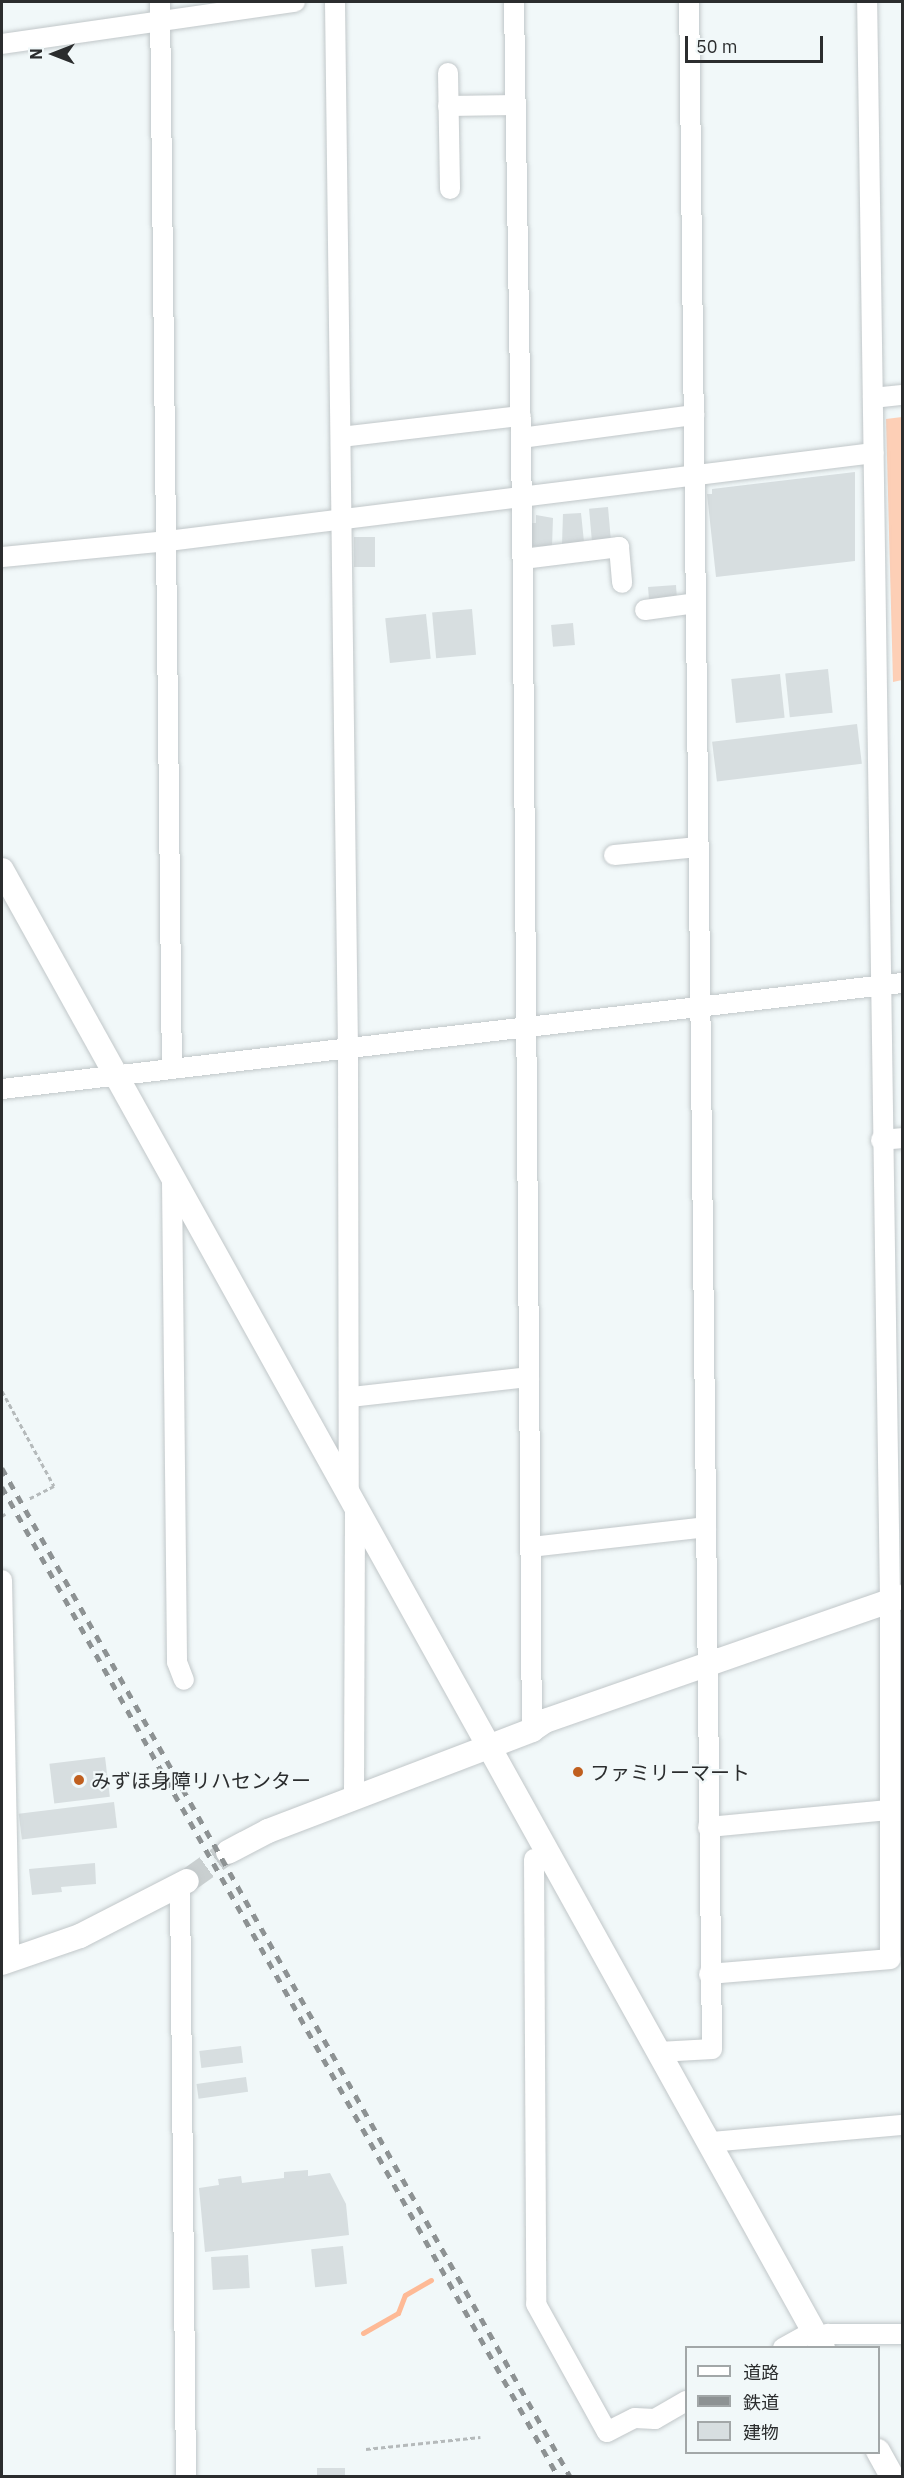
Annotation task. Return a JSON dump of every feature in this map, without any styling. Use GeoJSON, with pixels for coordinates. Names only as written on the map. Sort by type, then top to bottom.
{"type":"FeatureCollection","features":[{"type":"Feature","properties":{"kind":"street"},"geometry":{"type":"LineString","coordinates":[[2,44],[160,11],[295,2]]}},
{"type":"Feature","properties":{"kind":"street"},"geometry":{"type":"LineString","coordinates":[[335,2],[348,1050],[354,1797]]}},
{"type":"Feature","properties":{"kind":"street"},"geometry":{"type":"LineString","coordinates":[[514,2],[523,559],[532,1730]]}},
{"type":"Feature","properties":{"kind":"street"},"geometry":{"type":"LineString","coordinates":[[659,2052],[711,2049],[689,2]]}},
{"type":"Feature","properties":{"kind":"street"},"geometry":{"type":"LineString","coordinates":[[709,1974],[890,1959],[889,1810],[897,1599],[881,1140],[867,2]]}},
{"type":"Feature","properties":{"kind":"street"},"geometry":{"type":"LineString","coordinates":[[160,11],[168,541],[172,1069]]}},
{"type":"Feature","properties":{"kind":"street"},"geometry":{"type":"LineString","coordinates":[[448,73],[450,189]]}},
{"type":"Feature","properties":{"kind":"street"},"geometry":{"type":"LineString","coordinates":[[448,106],[516,105]]}},
{"type":"Feature","properties":{"kind":"street"},"geometry":{"type":"LineString","coordinates":[[873,398],[903,395]]}},
{"type":"Feature","properties":{"kind":"street"},"geometry":{"type":"LineString","coordinates":[[521,438],[694,415]]}},
{"type":"Feature","properties":{"kind":"street"},"geometry":{"type":"LineString","coordinates":[[341,437],[521,416]]}},
{"type":"Feature","properties":{"kind":"street"},"geometry":{"type":"LineString","coordinates":[[2,557],[168,541],[522,495],[874,453]]}},
{"type":"Feature","properties":{"kind":"street"},"geometry":{"type":"LineString","coordinates":[[523,559],[619,548],[622,583]]}},
{"type":"Feature","properties":{"kind":"street"},"geometry":{"type":"LineString","coordinates":[[645,610],[696,603]]}},
{"type":"Feature","properties":{"kind":"street"},"geometry":{"type":"LineString","coordinates":[[614,855],[699,847]]}},
{"type":"Feature","properties":{"kind":"street"},"geometry":{"type":"LineString","coordinates":[[2,870],[172,1181],[711,2142],[818,2339]]}},
{"type":"Feature","properties":{"kind":"street"},"geometry":{"type":"LineString","coordinates":[[2,1089],[526,1030],[700,1006],[903,983]]}},
{"type":"Feature","properties":{"kind":"street"},"geometry":{"type":"LineString","coordinates":[[881,1140],[903,1138]]}},
{"type":"Feature","properties":{"kind":"street"},"geometry":{"type":"LineString","coordinates":[[172,1181],[177,1662],[184,1680]]}},
{"type":"Feature","properties":{"kind":"street"},"geometry":{"type":"LineString","coordinates":[[351,1397],[530,1377]]}},
{"type":"Feature","properties":{"kind":"street"},"geometry":{"type":"LineString","coordinates":[[531,1547],[706,1527]]}},
{"type":"Feature","properties":{"kind":"street"},"geometry":{"type":"LineString","coordinates":[[2,1580],[5,1962],[80,1936],[183,1883],[186,2476]]}},
{"type":"Feature","properties":{"kind":"street"},"geometry":{"type":"LineString","coordinates":[[228,1852],[268,1831],[532,1730],[545,1721],[897,1599]]}},
{"type":"Feature","properties":{"kind":"street"},"geometry":{"type":"LineString","coordinates":[[708,1827],[889,1810]]}},
{"type":"Feature","properties":{"kind":"street"},"geometry":{"type":"LineString","coordinates":[[534,1859],[536,2304],[607,2432],[635,2418],[655,2419],[685,2402]]}},
{"type":"Feature","properties":{"kind":"street"},"geometry":{"type":"LineString","coordinates":[[711,2142],[903,2125]]}},
{"type":"Feature","properties":{"kind":"street"},"geometry":{"type":"LineString","coordinates":[[791,2346],[828,2334],[903,2334]]}},
{"type":"Feature","properties":{"kind":"street"},"geometry":{"type":"LineString","coordinates":[[880,2453],[892,2476]]}},
{"type":"Feature","properties":{"kind":"path"},"geometry":{"type":"LineString","coordinates":[[2,1391],[54,1486],[28,1499]]}},
{"type":"Feature","properties":{"kind":"path"},"geometry":{"type":"LineString","coordinates":[[366,2449],[480,2437]]}},
{"type":"Feature","properties":{"kind":"shaded area"},"geometry":{"type":"Polygon","coordinates":[[[902,417],[902,680],[893,682],[886,419],[902,417]]]}},
{"type":"Feature","properties":{"kind":"building"},"geometry":{"type":"Polygon","coordinates":[[[855,472],[855,561],[716,577],[707,494],[712,494],[712,489],[855,472]]]}},
{"type":"Feature","properties":{"kind":"building"},"geometry":{"type":"Polygon","coordinates":[[[608,507],[611,539],[592,541],[589,509],[608,507]]]}},
{"type":"Feature","properties":{"kind":"building"},"geometry":{"type":"Polygon","coordinates":[[[581,513],[584,542],[562,544],[563,514],[581,513]]]}},
{"type":"Feature","properties":{"kind":"building"},"geometry":{"type":"Polygon","coordinates":[[[536,515],[553,518],[552,547],[532,546],[532,523],[536,523],[536,515]]]}},
{"type":"Feature","properties":{"kind":"building"},"geometry":{"type":"Polygon","coordinates":[[[354,537],[375,537],[375,567],[354,567],[354,537]]]}},
{"type":"Feature","properties":{"kind":"building"},"geometry":{"type":"Polygon","coordinates":[[[676,585],[677,600],[649,602],[648,587],[676,585]]]}},
{"type":"Feature","properties":{"kind":"building"},"geometry":{"type":"Polygon","coordinates":[[[472,609],[476,655],[436,658],[432,612],[472,609]]]}},
{"type":"Feature","properties":{"kind":"building"},"geometry":{"type":"Polygon","coordinates":[[[426,614],[431,659],[390,663],[385,618],[426,614]]]}},
{"type":"Feature","properties":{"kind":"building"},"geometry":{"type":"Polygon","coordinates":[[[573,623],[575,645],[553,647],[551,625],[573,623]]]}},
{"type":"Feature","properties":{"kind":"building"},"geometry":{"type":"Polygon","coordinates":[[[828,669],[833,713],[790,717],[785,673],[828,669]]]}},
{"type":"Feature","properties":{"kind":"building"},"geometry":{"type":"Polygon","coordinates":[[[780,674],[785,718],[736,723],[731,679],[780,674]]]}},
{"type":"Feature","properties":{"kind":"building"},"geometry":{"type":"Polygon","coordinates":[[[857,724],[862,764],[717,781],[712,742],[857,724]]]}},
{"type":"Feature","properties":{"kind":"building","name":"みずほ身障リハセンター"},"geometry":{"type":"Polygon","coordinates":[[[105,1757],[110,1797],[54,1804],[49,1764],[105,1757]]]}},
{"type":"Feature","properties":{"kind":"building"},"geometry":{"type":"Polygon","coordinates":[[[114,1802],[117,1828],[22,1840],[19,1814],[114,1802]]]}},
{"type":"Feature","properties":{"kind":"building"},"geometry":{"type":"Polygon","coordinates":[[[95,1863],[96,1884],[61,1887],[62,1892],[32,1895],[29,1869],[95,1863]]]}},
{"type":"Feature","properties":{"kind":"building"},"geometry":{"type":"Polygon","coordinates":[[[241,2046],[243,2063],[201,2068],[199,2051],[241,2046]]]}},
{"type":"Feature","properties":{"kind":"building"},"geometry":{"type":"Polygon","coordinates":[[[246,2077],[248,2092],[199,2099],[196,2084],[246,2077]]]}},
{"type":"Feature","properties":{"kind":"building"},"geometry":{"type":"Polygon","coordinates":[[[308,2170],[308,2176],[330,2173],[346,2204],[349,2235],[205,2252],[199,2188],[219,2185],[218,2179],[241,2176],[242,2183],[284,2178],[284,2172],[308,2170]]]}},
{"type":"Feature","properties":{"kind":"building"},"geometry":{"type":"Polygon","coordinates":[[[343,2246],[347,2284],[315,2287],[311,2249],[343,2246]]]}},
{"type":"Feature","properties":{"kind":"building"},"geometry":{"type":"Polygon","coordinates":[[[248,2255],[250,2288],[213,2290],[211,2257],[248,2255]]]}},
{"type":"Feature","properties":{"kind":"building"},"geometry":{"type":"Polygon","coordinates":[[[317,2468],[345,2468],[345,2476],[317,2476],[317,2468]]]}},
{"type":"Feature","properties":{"kind":"waterway"},"geometry":{"type":"LineString","coordinates":[[363,2333],[398,2313],[405,2295],[431,2280]]}},
{"type":"Feature","properties":{"kind":"tunnel"},"geometry":{"type":"LineString","coordinates":[[187,1881],[228,1852]]}},
{"type":"Feature","properties":{"kind":"railway"},"geometry":{"type":"LineString","coordinates":[[2,1468],[570,2476]]}},
{"type":"Feature","properties":{"kind":"railway"},"geometry":{"type":"LineString","coordinates":[[2,1487],[558,2476]]}},
{"type":"Feature","properties":{"kind":"place","name":"ファミリーマート"},"geometry":{"type":"Point","coordinates":[578,1772]}},
{"type":"Feature","properties":{"kind":"place","name":"みずほ身障リハセンター"},"geometry":{"type":"Point","coordinates":[79,1780]}}]}
